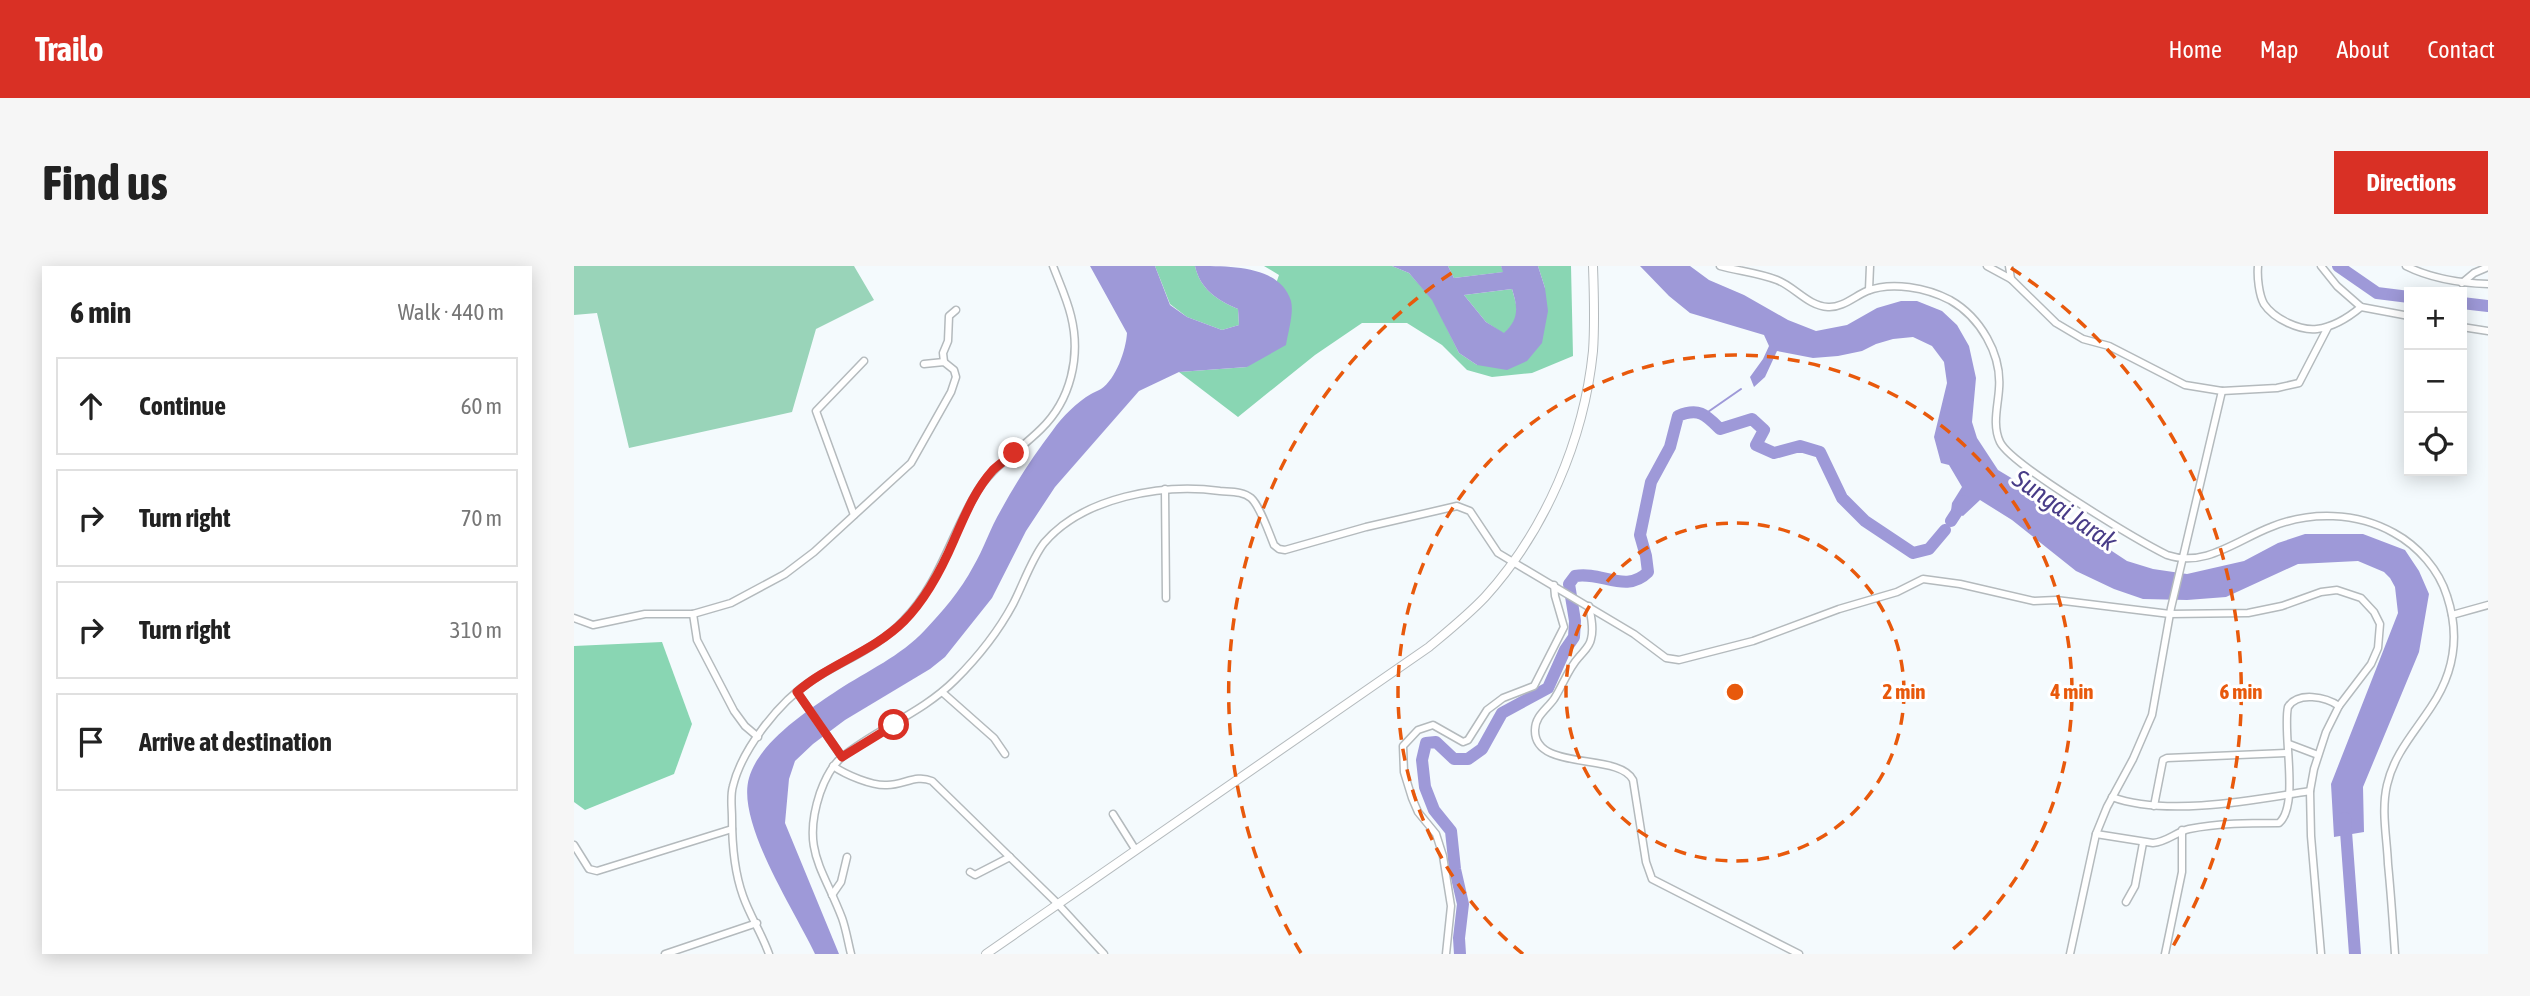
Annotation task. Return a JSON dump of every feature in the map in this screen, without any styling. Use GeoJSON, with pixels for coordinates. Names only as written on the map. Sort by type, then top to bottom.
{"type":"FeatureCollection","features":[{"type":"Feature","properties":{"kind":"street"},"geometry":{"type":"LineString","coordinates":[[769,954],[743,896],[737,872],[732,829],[732,789],[740,763],[776,711],[797,692],[809,682],[878,642],[904,621],[937,574],[966,511],[981,486],[994,470],[1043,427],[1059,405],[1071,380],[1075,338],[1071,314],[1053,266]]}},
{"type":"Feature","properties":{"kind":"street"},"geometry":{"type":"LineString","coordinates":[[986,954],[1429,647],[1465,616],[1512,562],[1541,519],[1578,429],[1593,353],[1593,266]]}},
{"type":"Feature","properties":{"kind":"street"},"geometry":{"type":"LineString","coordinates":[[1720,266],[1774,279],[1787,284],[1816,304],[1830,308],[1869,290],[1892,288],[1924,290],[1968,312],[1979,326],[1994,355],[1999,372],[1996,428],[2000,442],[2011,456],[2153,548],[2181,560],[2196,559],[2220,551],[2272,526],[2300,518],[2356,518],[2371,522],[2400,536],[2426,558],[2440,578],[2452,615],[2454,651],[2448,676],[2398,755],[2387,784],[2384,821],[2395,954]]}},
{"type":"Feature","properties":{"kind":"street"},"geometry":{"type":"LineString","coordinates":[[1869,290],[1870,266]]}},
{"type":"Feature","properties":{"kind":"street"},"geometry":{"type":"LineString","coordinates":[[1987,266],[2011,279],[2048,317],[2082,339],[2109,346],[2185,385],[2222,391],[2277,388],[2299,383],[2328,327]]}},
{"type":"Feature","properties":{"kind":"street"},"geometry":{"type":"LineString","coordinates":[[2009,266],[2011,279]]}},
{"type":"Feature","properties":{"kind":"street"},"geometry":{"type":"LineString","coordinates":[[2258,266],[2264,303],[2275,314],[2300,328],[2311,330],[2328,327],[2361,307]]}},
{"type":"Feature","properties":{"kind":"street"},"geometry":{"type":"LineString","coordinates":[[2321,266],[2337,286],[2361,307],[2404,315]]}},
{"type":"Feature","properties":{"kind":"street"},"geometry":{"type":"LineString","coordinates":[[2406,266],[2438,278],[2462,283],[2488,284]]}},
{"type":"Feature","properties":{"kind":"street"},"geometry":{"type":"LineString","coordinates":[[2462,283],[2473,273],[2488,267]]}},
{"type":"Feature","properties":{"kind":"street"},"geometry":{"type":"LineString","coordinates":[[944,362],[949,317],[956,310]]}},
{"type":"Feature","properties":{"kind":"street"},"geometry":{"type":"LineString","coordinates":[[2467,328],[2488,331]]}},
{"type":"Feature","properties":{"kind":"street"},"geometry":{"type":"LineString","coordinates":[[854,515],[816,411],[864,361]]}},
{"type":"Feature","properties":{"kind":"street"},"geometry":{"type":"LineString","coordinates":[[574,618],[593,625],[645,614],[693,614],[732,603],[785,573],[814,552],[911,463],[951,392],[956,377],[954,370],[944,362],[925,364]]}},
{"type":"Feature","properties":{"kind":"street"},"geometry":{"type":"LineString","coordinates":[[2070,954],[2096,834],[2152,715],[2179,569],[2222,391]]}},
{"type":"Feature","properties":{"kind":"street"},"geometry":{"type":"LineString","coordinates":[[1165,489],[1166,598]]}},
{"type":"Feature","properties":{"kind":"street"},"geometry":{"type":"LineString","coordinates":[[851,954],[843,921],[819,870],[813,847],[813,819],[829,772],[842,757],[927,705],[983,650],[1011,607],[1042,545],[1059,528],[1081,514],[1121,498],[1165,489],[1209,489],[1243,494],[1251,498],[1279,550],[1457,506],[1464,508],[1474,518],[1497,553],[1634,634],[1666,659],[1679,660],[1753,641],[1839,609],[1897,592],[1923,579],[1960,584],[2034,601],[2056,600],[2170,611],[2248,613],[2336,590],[2361,598],[2374,612],[2380,624],[2378,648],[2371,664],[2339,706],[2318,755],[2310,791],[2321,954]]}},
{"type":"Feature","properties":{"kind":"street"},"geometry":{"type":"LineString","coordinates":[[1446,954],[1451,906],[1443,856],[1436,834],[1412,798],[1404,772],[1403,746],[1418,730],[1433,725],[1463,742],[1468,740],[1487,710],[1503,698],[1534,686],[1564,627],[1555,596],[1557,587]]}},
{"type":"Feature","properties":{"kind":"street"},"geometry":{"type":"LineString","coordinates":[[2452,615],[2488,605]]}},
{"type":"Feature","properties":{"kind":"street"},"geometry":{"type":"LineString","coordinates":[[1589,606],[1591,641],[1569,670],[1555,698],[1538,717],[1534,727],[1535,738],[1542,746],[1558,755],[1577,761],[1621,767],[1630,773],[1646,862],[1652,878],[1799,954]]}},
{"type":"Feature","properties":{"kind":"street"},"geometry":{"type":"LineString","coordinates":[[693,614],[698,640],[734,711],[758,737]]}},
{"type":"Feature","properties":{"kind":"street"},"geometry":{"type":"LineString","coordinates":[[797,692],[842,757]]}},
{"type":"Feature","properties":{"kind":"street"},"geometry":{"type":"LineString","coordinates":[[942,692],[994,738],[1005,754]]}},
{"type":"Feature","properties":{"kind":"street"},"geometry":{"type":"LineString","coordinates":[[2096,834],[2143,843],[2161,842],[2182,831],[2234,822],[2279,823],[2285,815],[2290,794],[2286,753],[2289,744],[2287,712],[2291,702],[2302,697],[2333,702],[2339,706]]}},
{"type":"Feature","properties":{"kind":"street"},"geometry":{"type":"LineString","coordinates":[[2289,744],[2318,755]]}},
{"type":"Feature","properties":{"kind":"street"},"geometry":{"type":"LineString","coordinates":[[2154,806],[2164,760],[2167,758],[2286,753]]}},
{"type":"Feature","properties":{"kind":"street"},"geometry":{"type":"LineString","coordinates":[[834,766],[884,786],[923,777],[932,781],[1057,903],[1104,954]]}},
{"type":"Feature","properties":{"kind":"street"},"geometry":{"type":"LineString","coordinates":[[2112,797],[2154,806],[2216,803],[2310,791]]}},
{"type":"Feature","properties":{"kind":"street"},"geometry":{"type":"LineString","coordinates":[[1113,814],[1135,849]]}},
{"type":"Feature","properties":{"kind":"street"},"geometry":{"type":"LineString","coordinates":[[574,845],[589,869],[597,871],[732,829]]}},
{"type":"Feature","properties":{"kind":"street"},"geometry":{"type":"LineString","coordinates":[[2165,954],[2182,872],[2182,831]]}},
{"type":"Feature","properties":{"kind":"street"},"geometry":{"type":"LineString","coordinates":[[2126,902],[2135,886],[2143,843]]}},
{"type":"Feature","properties":{"kind":"street"},"geometry":{"type":"LineString","coordinates":[[832,895],[841,882],[847,857]]}},
{"type":"Feature","properties":{"kind":"street"},"geometry":{"type":"LineString","coordinates":[[970,872],[975,875],[982,873],[1010,858]]}},
{"type":"Feature","properties":{"kind":"street"},"geometry":{"type":"LineString","coordinates":[[665,954],[757,923]]}},
{"type":"Feature","properties":{"kind":"green space"},"geometry":{"type":"Polygon","coordinates":[[[574,266],[854,266],[874,300],[816,329],[792,412],[629,448],[597,313],[574,315],[574,266]]]}},
{"type":"Feature","properties":{"kind":"green space"},"geometry":{"type":"Polygon","coordinates":[[[1155,266],[1195,266],[1197,274],[1210,293],[1238,309],[1239,325],[1222,330],[1187,317],[1170,304],[1155,266]]]}},
{"type":"Feature","properties":{"kind":"green space"},"geometry":{"type":"Polygon","coordinates":[[[1264,266],[1392,266],[1409,273],[1433,300],[1459,353],[1477,365],[1545,288],[1538,266],[1571,266],[1573,356],[1532,373],[1492,377],[1467,370],[1442,345],[1407,323],[1362,323],[1315,355],[1238,417],[1179,372],[1247,367],[1279,275],[1264,266]]]}},
{"type":"Feature","properties":{"kind":"green space"},"geometry":{"type":"Polygon","coordinates":[[[1448,266],[1501,266],[1504,272],[1454,278],[1448,266]]]}},
{"type":"Feature","properties":{"kind":"green space"},"geometry":{"type":"Polygon","coordinates":[[[1512,289],[1517,313],[1504,334],[1486,322],[1464,295],[1512,289]]]}},
{"type":"Feature","properties":{"kind":"green space"},"geometry":{"type":"Polygon","coordinates":[[[662,642],[692,724],[674,774],[585,810],[574,802],[574,646],[662,642]]]}},
{"type":"Feature","properties":{"kind":"shaded area"},"geometry":{"type":"Polygon","coordinates":[[[1090,266],[1155,266],[1170,305],[1187,317],[1222,330],[1239,325],[1238,309],[1210,293],[1197,274],[1195,266],[1239,268],[1266,275],[1285,289],[1291,301],[1286,345],[1247,367],[1179,372],[1139,391],[1055,487],[1026,531],[992,598],[945,657],[930,669],[845,720],[795,761],[789,779],[785,823],[839,954],[815,954],[770,867],[751,818],[747,797],[749,778],[754,765],[774,740],[799,717],[905,648],[931,623],[968,576],[1007,500],[1046,439],[1070,410],[1101,389],[1116,371],[1125,348],[1127,333],[1090,266]]]}},
{"type":"Feature","properties":{"kind":"shaded area"},"geometry":{"type":"Polygon","coordinates":[[[1392,266],[1448,266],[1454,278],[1503,272],[1501,266],[1538,266],[1548,311],[1542,343],[1527,361],[1507,370],[1477,365],[1459,353],[1432,300],[1409,273],[1392,266]],[[1512,289],[1464,295],[1486,322],[1504,333],[1515,318],[1512,289]]]}},
{"type":"Feature","properties":{"kind":"shaded area"},"geometry":{"type":"Polygon","coordinates":[[[1640,266],[1690,266],[1709,280],[1744,295],[1788,320],[1816,331],[1847,325],[1877,308],[1901,301],[1917,301],[1942,311],[1957,325],[1969,346],[1976,378],[1972,422],[1977,438],[1998,470],[2023,485],[2074,526],[2127,561],[2153,569],[2187,574],[2244,561],[2278,543],[2305,534],[2363,534],[2405,550],[2419,571],[2429,594],[2419,652],[2363,787],[2364,832],[2334,837],[2331,784],[2398,613],[2395,587],[2384,572],[2358,561],[2298,564],[2226,597],[2187,600],[2143,599],[2114,589],[2076,571],[2012,520],[1980,500],[1963,516],[1951,511],[1952,503],[1962,487],[1949,465],[1941,463],[1934,437],[1947,383],[1944,362],[1932,346],[1913,337],[1893,339],[1862,351],[1838,356],[1813,358],[1777,351],[1765,377],[1754,387],[1750,377],[1769,346],[1764,335],[1690,313],[1640,266]]]}},
{"type":"Feature","properties":{"kind":"waterway"},"geometry":{"type":"LineString","coordinates":[[2338,266],[2377,293],[2404,296]]}},
{"type":"Feature","properties":{"kind":"waterway"},"geometry":{"type":"LineString","coordinates":[[2467,304],[2488,306]]}},
{"type":"Feature","properties":{"kind":"waterway"},"geometry":{"type":"LineString","coordinates":[[1705,414],[1741,389]]}},
{"type":"Feature","properties":{"kind":"waterway"},"geometry":{"type":"LineString","coordinates":[[1460,954],[1463,904],[1455,869],[1451,831],[1434,810],[1425,787],[1422,760],[1426,743],[1436,742],[1454,759],[1468,759],[1482,749],[1502,713],[1548,688],[1565,650],[1574,637],[1575,621],[1569,584],[1575,576],[1595,576],[1622,582],[1640,578],[1648,572],[1640,535],[1651,482],[1670,447],[1678,416],[1697,412],[1720,429],[1752,419],[1764,430],[1756,445],[1774,453],[1800,446],[1820,452],[1842,498],[1865,521],[1913,553],[1929,549],[1945,530]]}},
{"type":"Feature","properties":{"kind":"waterway"},"geometry":{"type":"LineString","coordinates":[[1951,521],[1964,501]]}},
{"type":"Feature","properties":{"kind":"waterway","name":"Sungai Jarak"},"geometry":{"type":"LineString","coordinates":[[2345,818],[2355,954]]}},
{"type":"Feature","properties":{"kind":"route"},"geometry":{"type":"LineString","coordinates":[[894,725],[842,757],[797,692],[809,682],[878,642],[904,621],[937,574],[966,511],[981,486],[994,470],[1014,453]]}}]}
